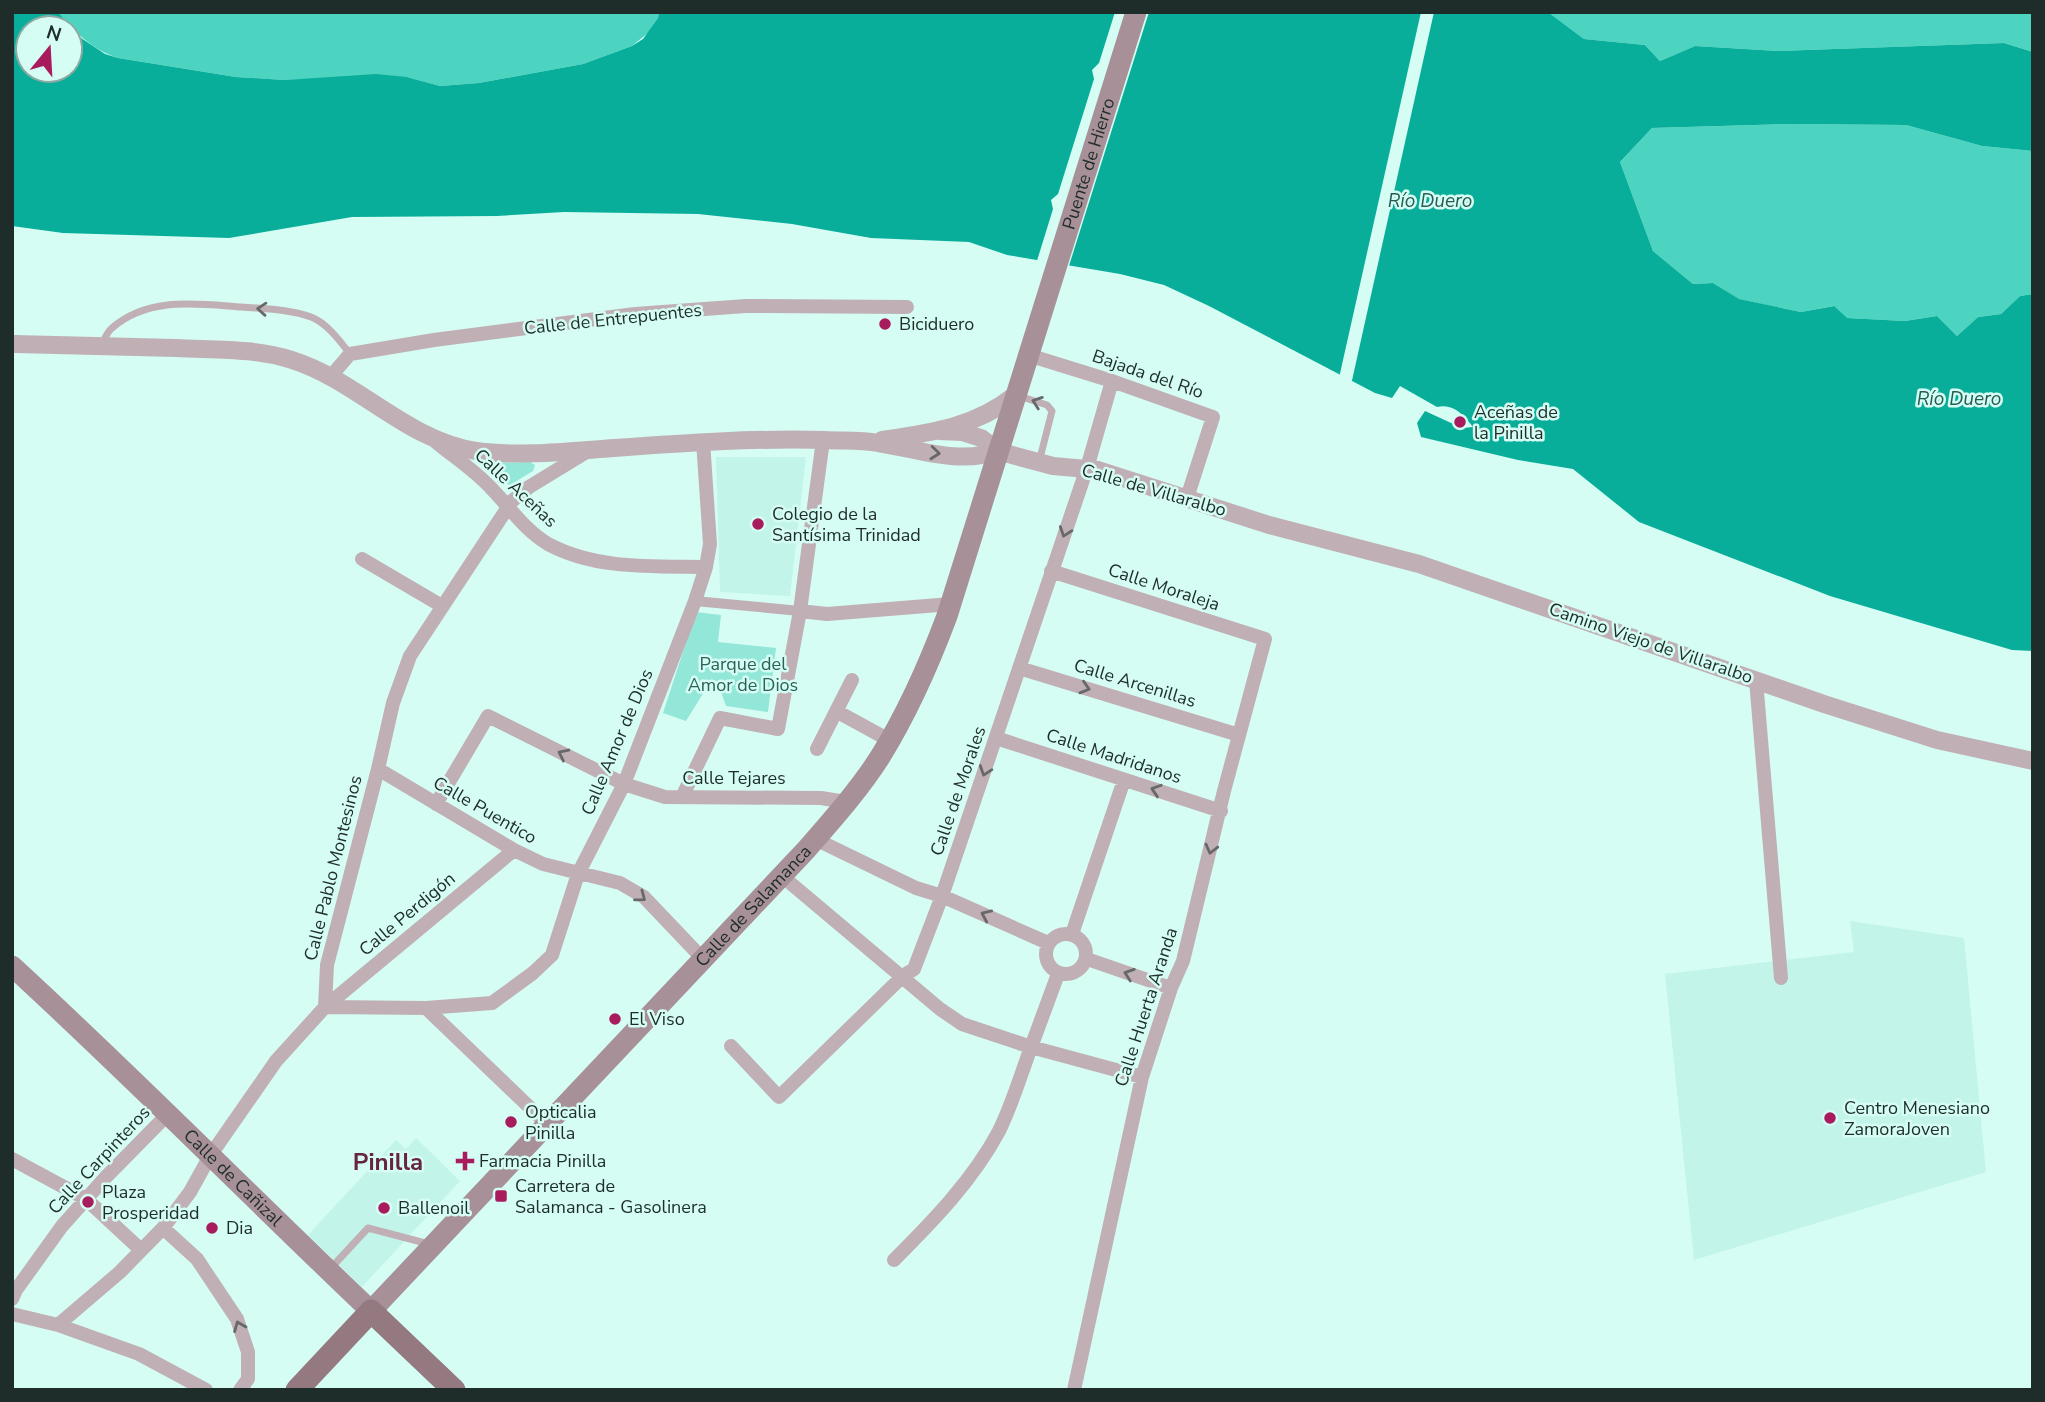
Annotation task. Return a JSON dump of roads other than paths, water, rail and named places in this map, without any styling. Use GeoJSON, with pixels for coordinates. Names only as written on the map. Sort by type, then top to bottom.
{"type":"FeatureCollection","features":[{"type":"Feature","properties":{"kind":"main road","name":"Puente de Hierro"},"geometry":{"type":"LineString","coordinates":[[1040,315],[1136,12]]}},
{"type":"Feature","properties":{"kind":"main road","name":"Calle de Salamanca"},"geometry":{"type":"LineString","coordinates":[[297,1390],[782,876],[816,839],[879,758],[927,668],[951,604],[1040,315]]}},
{"type":"Feature","properties":{"kind":"main road","name":"Calle de Cañizal"},"geometry":{"type":"LineString","coordinates":[[12,966],[454,1390]]}},
{"type":"Feature","properties":{"kind":"street","name":"Calle de Entrepuentes"},"geometry":{"type":"LineString","coordinates":[[350,354],[635,314],[746,306],[907,307]]}},
{"type":"Feature","properties":{"kind":"street"},"geometry":{"type":"LineString","coordinates":[[12,344],[216,350],[264,353],[291,359],[331,376],[430,437],[465,449],[486,452],[592,449],[703,441],[823,440],[872,442],[920,452],[964,457],[982,456],[998,451]]}},
{"type":"Feature","properties":{"kind":"street"},"geometry":{"type":"LineString","coordinates":[[331,376],[350,354]]}},
{"type":"Feature","properties":{"kind":"street","name":"Bajada del Río"},"geometry":{"type":"LineString","coordinates":[[1028,355],[1213,416],[1187,498]]}},
{"type":"Feature","properties":{"kind":"street","name":"Calle de Morales"},"geometry":{"type":"LineString","coordinates":[[731,1046],[779,1097],[903,976],[914,969],[942,896],[1087,468],[1112,381]]}},
{"type":"Feature","properties":{"kind":"street"},"geometry":{"type":"LineString","coordinates":[[872,442],[963,425],[985,415],[1015,395]]}},
{"type":"Feature","properties":{"kind":"street"},"geometry":{"type":"LineString","coordinates":[[939,431],[974,435],[998,451]]}},
{"type":"Feature","properties":{"kind":"street","name":"Calle Aceñas"},"geometry":{"type":"LineString","coordinates":[[430,437],[479,476],[528,530],[548,544],[592,561],[706,567]]}},
{"type":"Feature","properties":{"kind":"street"},"geometry":{"type":"LineString","coordinates":[[681,797],[720,718],[778,729],[800,611],[823,440]]}},
{"type":"Feature","properties":{"kind":"street","name":"Calle Amor de Dios"},"geometry":{"type":"LineString","coordinates":[[326,1007],[426,1008],[492,1003],[533,973],[552,955],[578,874],[624,784],[706,567],[710,544],[703,441]]}},
{"type":"Feature","properties":{"kind":"street","name":"Calle Pablo Montesinos"},"geometry":{"type":"LineString","coordinates":[[326,1007],[327,965],[393,703],[410,656],[508,507],[529,487],[592,449]]}},
{"type":"Feature","properties":{"kind":"street","name":"Calle de Villaralbo"},"geometry":{"type":"LineString","coordinates":[[998,451],[1053,466],[1087,468],[1269,525]]}},
{"type":"Feature","properties":{"kind":"street","name":"Camino Viejo de Villaralbo"},"geometry":{"type":"LineString","coordinates":[[1269,525],[1441,571],[1824,704],[1937,740],[2033,761]]}},
{"type":"Feature","properties":{"kind":"street"},"geometry":{"type":"LineString","coordinates":[[362,559],[442,606]]}},
{"type":"Feature","properties":{"kind":"street","name":"Calle Moraleja"},"geometry":{"type":"LineString","coordinates":[[1051,570],[1265,639]]}},
{"type":"Feature","properties":{"kind":"street"},"geometry":{"type":"LineString","coordinates":[[695,601],[827,614],[951,604]]}},
{"type":"Feature","properties":{"kind":"street","name":"Calle Huerta Aranda"},"geometry":{"type":"LineString","coordinates":[[1074,1390],[1142,1077],[1171,988],[1183,961],[1265,639]]}},
{"type":"Feature","properties":{"kind":"street","name":"Calle Arcenillas"},"geometry":{"type":"LineString","coordinates":[[1019,668],[1239,735]]}},
{"type":"Feature","properties":{"kind":"street"},"geometry":{"type":"LineString","coordinates":[[817,749],[852,680]]}},
{"type":"Feature","properties":{"kind":"street"},"geometry":{"type":"LineString","coordinates":[[1756,680],[1781,978]]}},
{"type":"Feature","properties":{"kind":"street"},"geometry":{"type":"LineString","coordinates":[[836,710],[889,740]]}},
{"type":"Feature","properties":{"kind":"street","name":"Calle Tejares"},"geometry":{"type":"LineString","coordinates":[[436,804],[488,716],[624,784],[665,797],[821,798],[846,802]]}},
{"type":"Feature","properties":{"kind":"street","name":"Calle Madridanos"},"geometry":{"type":"LineString","coordinates":[[996,738],[1221,811]]}},
{"type":"Feature","properties":{"kind":"street","name":"Calle Puentico"},"geometry":{"type":"LineString","coordinates":[[378,769],[514,850],[543,864],[620,883],[644,897],[703,959]]}},
{"type":"Feature","properties":{"kind":"street"},"geometry":{"type":"LineString","coordinates":[[1072,934],[1124,780]]}},
{"type":"Feature","properties":{"kind":"street"},"geometry":{"type":"LineString","coordinates":[[816,839],[916,888],[942,896],[1048,943]]}},
{"type":"Feature","properties":{"kind":"street","name":"Calle Perdigón"},"geometry":{"type":"LineString","coordinates":[[326,1007],[514,850]]}},
{"type":"Feature","properties":{"kind":"street"},"geometry":{"type":"LineString","coordinates":[[782,876],[961,1024],[1031,1047],[1142,1077]]}},
{"type":"Feature","properties":{"kind":"street"},"geometry":{"type":"LineString","coordinates":[[1072,934],[1084,944],[1087,959],[1076,974],[1058,974],[1049,967],[1045,955],[1048,943],[1059,935],[1072,934]]}},
{"type":"Feature","properties":{"kind":"street"},"geometry":{"type":"LineString","coordinates":[[1087,959],[1171,988]]}},
{"type":"Feature","properties":{"kind":"street"},"geometry":{"type":"LineString","coordinates":[[894,1260],[946,1206],[982,1159],[998,1132],[1014,1098],[1058,974]]}},
{"type":"Feature","properties":{"kind":"street"},"geometry":{"type":"LineString","coordinates":[[58,1325],[163,1228],[190,1192],[210,1156],[276,1061],[326,1007]]}},
{"type":"Feature","properties":{"kind":"street"},"geometry":{"type":"LineString","coordinates":[[426,1008],[547,1124]]}},
{"type":"Feature","properties":{"kind":"street","name":"Calle Carpinteros"},"geometry":{"type":"LineString","coordinates":[[12,1300],[16,1290],[62,1226],[167,1115]]}},
{"type":"Feature","properties":{"kind":"street"},"geometry":{"type":"LineString","coordinates":[[12,1159],[86,1199],[141,1250]]}},
{"type":"Feature","properties":{"kind":"street"},"geometry":{"type":"LineString","coordinates":[[163,1228],[197,1259],[237,1319],[248,1352],[248,1378],[240,1390]]}},
{"type":"Feature","properties":{"kind":"street"},"geometry":{"type":"LineString","coordinates":[[14,1318],[58,1325],[139,1354],[206,1390]]}},
{"type":"Feature","properties":{"kind":"lane"},"geometry":{"type":"LineString","coordinates":[[100,346],[111,329],[133,314],[159,305],[197,304],[277,310],[313,318],[338,337],[350,354]]}},
{"type":"Feature","properties":{"kind":"lane"},"geometry":{"type":"LineString","coordinates":[[1015,395],[1044,404],[1052,411],[1038,463]]}},
{"type":"Feature","properties":{"kind":"lane"},"geometry":{"type":"LineString","coordinates":[[329,1270],[368,1228],[433,1245]]}},
{"type":"Feature","properties":{"kind":"water","name":"Río Duero"},"geometry":{"type":"Polygon","coordinates":[[[12,12],[60,14],[14,14],[14,84],[84,84],[84,40],[105,54],[118,58],[236,77],[285,80],[376,74],[407,77],[440,86],[479,83],[583,64],[632,46],[643,39],[658,18],[659,12],[1548,12],[1584,39],[1645,45],[1660,61],[1695,46],[1778,51],[2004,43],[2033,52],[2033,151],[1982,146],[1906,125],[1790,124],[1652,128],[1620,162],[1653,251],[1693,284],[1713,283],[1739,299],[1801,312],[1834,306],[1847,318],[1905,321],[1937,316],[1957,336],[1978,317],[2001,314],[2020,296],[2033,294],[2033,651],[2012,650],[1830,596],[1639,522],[1573,469],[1518,460],[1421,437],[1417,423],[1425,411],[1462,428],[1473,427],[1453,408],[1437,407],[1400,386],[1392,398],[1375,393],[1164,285],[1120,274],[1007,255],[969,242],[871,238],[792,224],[698,214],[564,212],[497,216],[352,217],[229,238],[63,233],[12,226],[12,12]]]}},
{"type":"Feature","properties":{"kind":"place","name":"Biciduero"},"geometry":{"type":"Point","coordinates":[885,324]}},
{"type":"Feature","properties":{"kind":"place","name":"Aceñas de la Pinilla"},"geometry":{"type":"Point","coordinates":[1460,422]}},
{"type":"Feature","properties":{"kind":"place","name":"Colegio de la Santísima Trinidad"},"geometry":{"type":"Point","coordinates":[758,524]}},
{"type":"Feature","properties":{"kind":"place","name":"El Viso"},"geometry":{"type":"Point","coordinates":[615,1019]}},
{"type":"Feature","properties":{"kind":"place","name":"Centro Menesiano ZamoraJoven"},"geometry":{"type":"Point","coordinates":[1830,1118]}},
{"type":"Feature","properties":{"kind":"place","name":"Opticalia Pinilla"},"geometry":{"type":"Point","coordinates":[511,1122]}},
{"type":"Feature","properties":{"kind":"place","name":"Farmacia Pinilla"},"geometry":{"type":"Point","coordinates":[465,1161]}},
{"type":"Feature","properties":{"kind":"place","name":"Carretera de Salamanca - Gasolinera"},"geometry":{"type":"Point","coordinates":[501,1196]}},
{"type":"Feature","properties":{"kind":"place","name":"Plaza Prosperidad"},"geometry":{"type":"Point","coordinates":[88,1202]}},
{"type":"Feature","properties":{"kind":"place","name":"Ballenoil"},"geometry":{"type":"Point","coordinates":[384,1208]}},
{"type":"Feature","properties":{"kind":"place","name":"Dia"},"geometry":{"type":"Point","coordinates":[212,1228]}},
{"type":"Feature","properties":{"kind":"district","name":"Pinilla"},"geometry":{"type":"Point","coordinates":[388,1162]}},
{"type":"Feature","properties":{"kind":"park label","name":"Parque del Amor de Dios"},"geometry":{"type":"Point","coordinates":[743,674]}}]}
